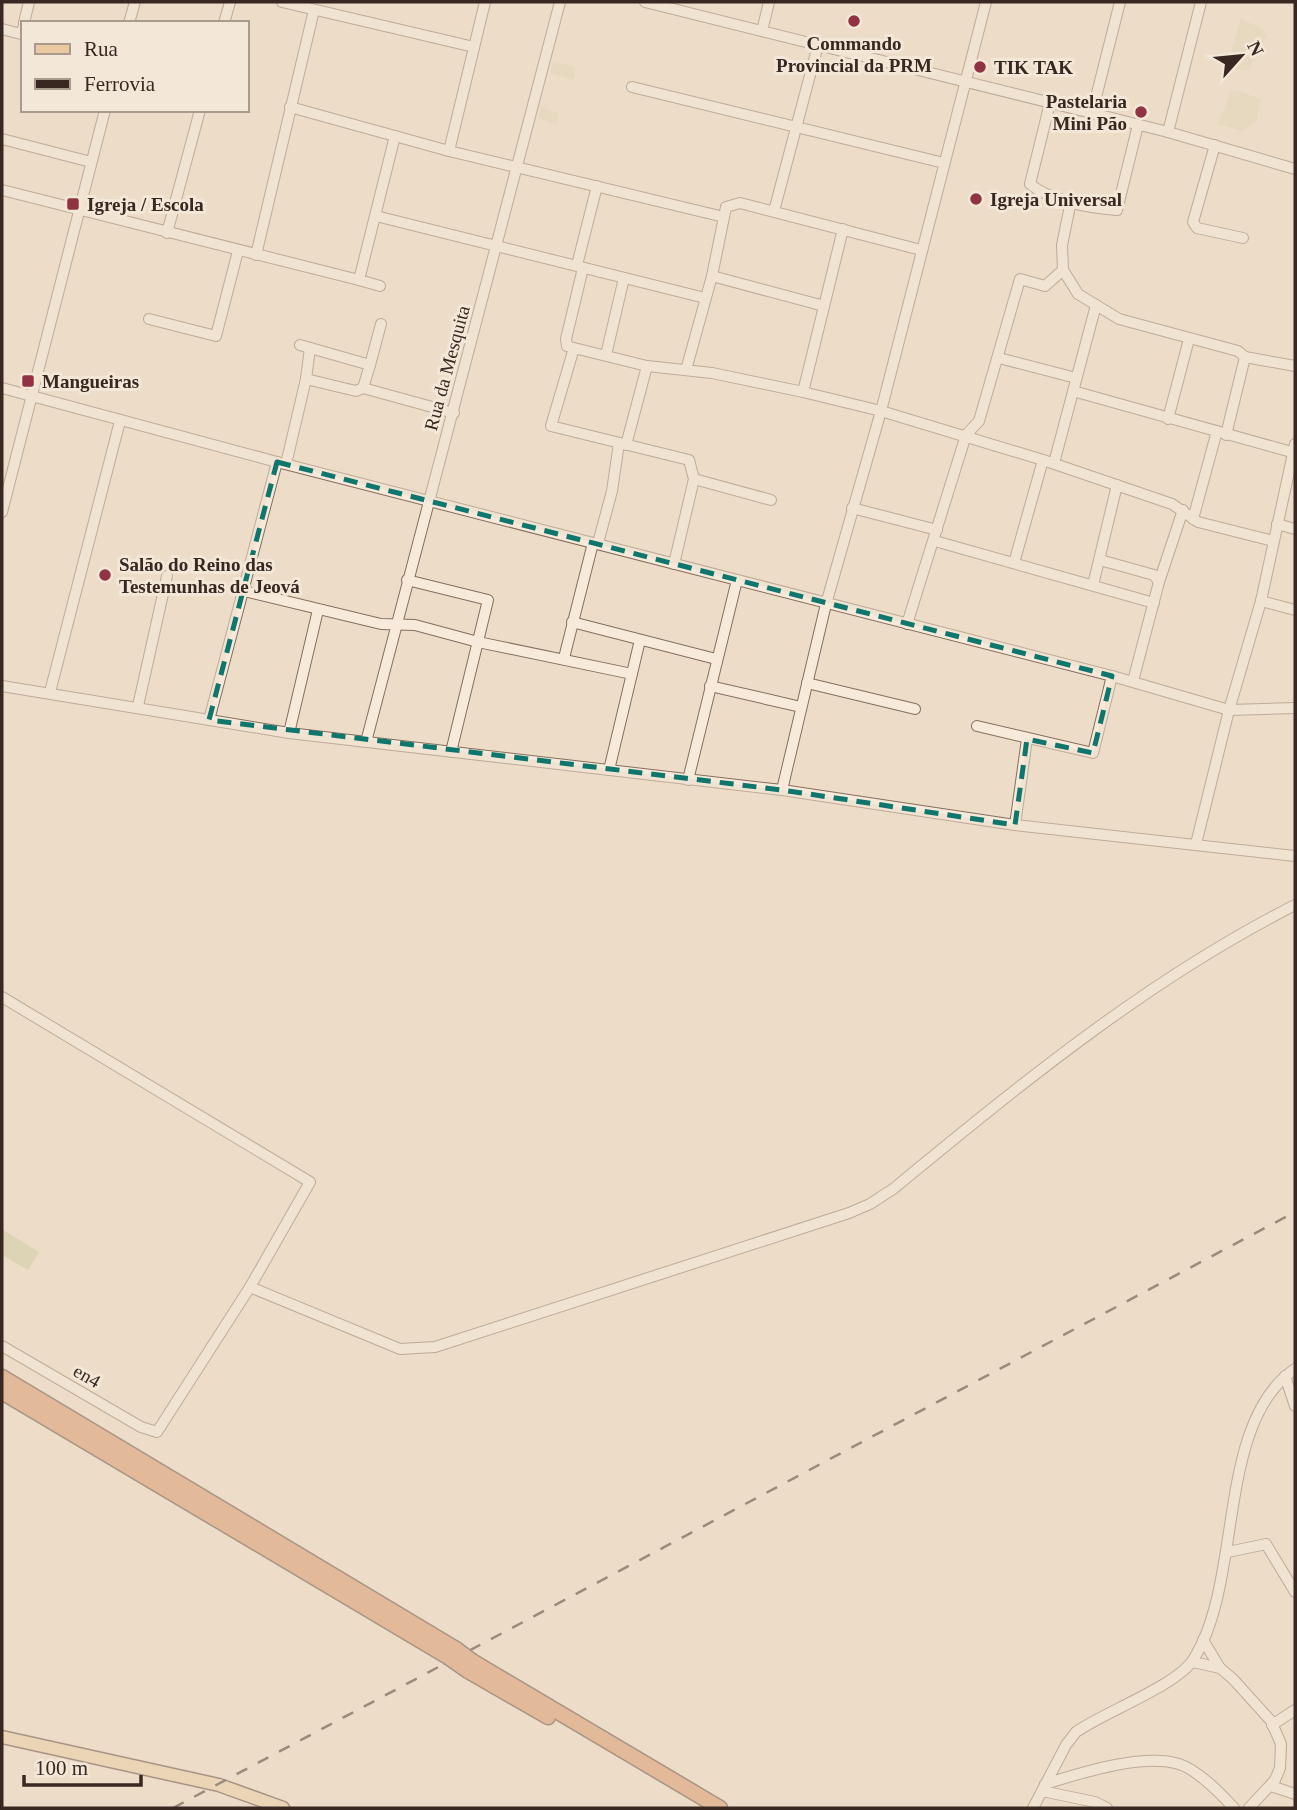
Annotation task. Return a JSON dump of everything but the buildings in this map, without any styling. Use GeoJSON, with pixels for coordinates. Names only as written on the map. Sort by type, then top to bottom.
{"type":"FeatureCollection","features":[{"type":"Feature","properties":{"kind":"highway"},"geometry":{"type":"LineString","coordinates":[[2,1377],[439,1639],[452,1653]]}},
{"type":"Feature","properties":{"kind":"highway"},"geometry":{"type":"LineString","coordinates":[[2,1392],[452,1653],[703,1808]]}},
{"type":"Feature","properties":{"kind":"highway"},"geometry":{"type":"LineString","coordinates":[[470,1666],[720,1808]]}},
{"type":"Feature","properties":{"kind":"main road"},"geometry":{"type":"LineString","coordinates":[[2,1737],[219,1785],[284,1808]]}},
{"type":"Feature","properties":{"kind":"street"},"geometry":{"type":"LineString","coordinates":[[24,21],[29,2]]}},
{"type":"Feature","properties":{"kind":"street"},"geometry":{"type":"LineString","coordinates":[[130,21],[135,2]]}},
{"type":"Feature","properties":{"kind":"street"},"geometry":{"type":"LineString","coordinates":[[225,21],[230,2]]}},
{"type":"Feature","properties":{"kind":"street"},"geometry":{"type":"LineString","coordinates":[[282,2],[474,47]]}},
{"type":"Feature","properties":{"kind":"street"},"geometry":{"type":"LineString","coordinates":[[449,151],[485,2]]}},
{"type":"Feature","properties":{"kind":"street","name":"Rua da Mesquita"},"geometry":{"type":"LineString","coordinates":[[366,742],[560,2]]}},
{"type":"Feature","properties":{"kind":"street"},"geometry":{"type":"LineString","coordinates":[[645,2],[1168,132],[1295,169]]}},
{"type":"Feature","properties":{"kind":"street"},"geometry":{"type":"LineString","coordinates":[[762,31],[769,2]]}},
{"type":"Feature","properties":{"kind":"street"},"geometry":{"type":"LineString","coordinates":[[782,790],[826,604],[881,411],[986,2]]}},
{"type":"Feature","properties":{"kind":"street"},"geometry":{"type":"LineString","coordinates":[[1092,113],[1120,2]]}},
{"type":"Feature","properties":{"kind":"street"},"geometry":{"type":"LineString","coordinates":[[1168,132],[1201,2]]}},
{"type":"Feature","properties":{"kind":"street"},"geometry":{"type":"LineString","coordinates":[[256,255],[314,10]]}},
{"type":"Feature","properties":{"kind":"street"},"geometry":{"type":"LineString","coordinates":[[2,29],[21,34]]}},
{"type":"Feature","properties":{"kind":"street"},"geometry":{"type":"LineString","coordinates":[[774,211],[818,45]]}},
{"type":"Feature","properties":{"kind":"street"},"geometry":{"type":"LineString","coordinates":[[632,87],[944,163]]}},
{"type":"Feature","properties":{"kind":"street"},"geometry":{"type":"LineString","coordinates":[[1050,103],[1030,184],[1043,193],[1071,201],[1116,210],[1138,125]]}},
{"type":"Feature","properties":{"kind":"street"},"geometry":{"type":"LineString","coordinates":[[290,107],[516,168],[724,217]]}},
{"type":"Feature","properties":{"kind":"street"},"geometry":{"type":"LineString","coordinates":[[2,512],[104,112]]}},
{"type":"Feature","properties":{"kind":"street"},"geometry":{"type":"LineString","coordinates":[[167,233],[199,112]]}},
{"type":"Feature","properties":{"kind":"street"},"geometry":{"type":"LineString","coordinates":[[359,280],[395,136]]}},
{"type":"Feature","properties":{"kind":"street"},"geometry":{"type":"LineString","coordinates":[[2,139],[91,162]]}},
{"type":"Feature","properties":{"kind":"street"},"geometry":{"type":"LineString","coordinates":[[1215,145],[1193,222],[1197,228],[1242,239]]}},
{"type":"Feature","properties":{"kind":"street"},"geometry":{"type":"LineString","coordinates":[[597,186],[567,345],[647,366],[685,370],[803,392],[881,411],[1049,462],[1184,510],[1193,519],[1273,541]]}},
{"type":"Feature","properties":{"kind":"street"},"geometry":{"type":"LineString","coordinates":[[2,192],[380,286]]}},
{"type":"Feature","properties":{"kind":"street"},"geometry":{"type":"LineString","coordinates":[[1071,201],[1062,245],[1063,270],[1078,294],[1119,319],[1238,351],[1245,357],[1295,366]]}},
{"type":"Feature","properties":{"kind":"street"},"geometry":{"type":"LineString","coordinates":[[685,370],[712,276],[726,207],[732,203],[774,211],[921,250]]}},
{"type":"Feature","properties":{"kind":"street"},"geometry":{"type":"LineString","coordinates":[[376,216],[705,298]]}},
{"type":"Feature","properties":{"kind":"street"},"geometry":{"type":"LineString","coordinates":[[803,392],[843,229]]}},
{"type":"Feature","properties":{"kind":"street"},"geometry":{"type":"LineString","coordinates":[[149,319],[216,336],[238,251]]}},
{"type":"Feature","properties":{"kind":"street"},"geometry":{"type":"LineString","coordinates":[[907,624],[966,435],[979,421],[999,358],[1018,280],[1045,286],[1063,270]]}},
{"type":"Feature","properties":{"kind":"street"},"geometry":{"type":"LineString","coordinates":[[712,276],[824,306]]}},
{"type":"Feature","properties":{"kind":"street"},"geometry":{"type":"LineString","coordinates":[[606,355],[624,278]]}},
{"type":"Feature","properties":{"kind":"street"},"geometry":{"type":"LineString","coordinates":[[1014,563],[1073,391],[1096,305]]}},
{"type":"Feature","properties":{"kind":"street"},"geometry":{"type":"LineString","coordinates":[[363,388],[381,324]]}},
{"type":"Feature","properties":{"kind":"street"},"geometry":{"type":"LineString","coordinates":[[1168,419],[1189,339]]}},
{"type":"Feature","properties":{"kind":"street"},"geometry":{"type":"LineString","coordinates":[[209,720],[306,379],[305,347],[370,365]]}},
{"type":"Feature","properties":{"kind":"street"},"geometry":{"type":"LineString","coordinates":[[574,348],[551,426],[687,458],[694,480],[674,564]]}},
{"type":"Feature","properties":{"kind":"street"},"geometry":{"type":"LineString","coordinates":[[1193,519],[1245,357]]}},
{"type":"Feature","properties":{"kind":"street"},"geometry":{"type":"LineString","coordinates":[[999,358],[1076,378]]}},
{"type":"Feature","properties":{"kind":"street"},"geometry":{"type":"LineString","coordinates":[[564,658],[572,622],[647,366]]}},
{"type":"Feature","properties":{"kind":"street"},"geometry":{"type":"LineString","coordinates":[[306,379],[356,391],[363,388],[454,413]]}},
{"type":"Feature","properties":{"kind":"street"},"geometry":{"type":"LineString","coordinates":[[2,388],[826,604],[1133,681],[1229,710],[1295,708]]}},
{"type":"Feature","properties":{"kind":"street"},"geometry":{"type":"LineString","coordinates":[[1073,391],[1221,433],[1294,449],[1261,601],[1229,710],[1196,844]]}},
{"type":"Feature","properties":{"kind":"street"},"geometry":{"type":"LineString","coordinates":[[50,692],[120,421]]}},
{"type":"Feature","properties":{"kind":"street"},"geometry":{"type":"LineString","coordinates":[[694,480],[771,500]]}},
{"type":"Feature","properties":{"kind":"street"},"geometry":{"type":"LineString","coordinates":[[1093,585],[1117,485]]}},
{"type":"Feature","properties":{"kind":"street"},"geometry":{"type":"LineString","coordinates":[[852,508],[1014,563],[1154,603]]}},
{"type":"Feature","properties":{"kind":"street"},"geometry":{"type":"LineString","coordinates":[[1133,681],[1159,582],[1184,510]]}},
{"type":"Feature","properties":{"kind":"street"},"geometry":{"type":"LineString","coordinates":[[1277,524],[1295,529]]}},
{"type":"Feature","properties":{"kind":"street"},"geometry":{"type":"LineString","coordinates":[[1100,559],[1154,575],[1159,582]]}},
{"type":"Feature","properties":{"kind":"street"},"geometry":{"type":"LineString","coordinates":[[138,706],[167,576]]}},
{"type":"Feature","properties":{"kind":"street"},"geometry":{"type":"LineString","coordinates":[[407,580],[488,600],[451,752]]}},
{"type":"Feature","properties":{"kind":"street"},"geometry":{"type":"LineString","coordinates":[[688,780],[737,580]]}},
{"type":"Feature","properties":{"kind":"street"},"geometry":{"type":"LineString","coordinates":[[244,591],[318,610],[395,625],[415,625],[478,642],[632,674]]}},
{"type":"Feature","properties":{"kind":"street"},"geometry":{"type":"LineString","coordinates":[[1261,601],[1295,610]]}},
{"type":"Feature","properties":{"kind":"street"},"geometry":{"type":"LineString","coordinates":[[289,733],[318,610]]}},
{"type":"Feature","properties":{"kind":"street"},"geometry":{"type":"LineString","coordinates":[[572,622],[716,659]]}},
{"type":"Feature","properties":{"kind":"street"},"geometry":{"type":"LineString","coordinates":[[609,770],[640,640]]}},
{"type":"Feature","properties":{"kind":"street"},"geometry":{"type":"LineString","coordinates":[[977,726],[1093,753],[1112,676]]}},
{"type":"Feature","properties":{"kind":"street"},"geometry":{"type":"LineString","coordinates":[[807,683],[915,709]]}},
{"type":"Feature","properties":{"kind":"street"},"geometry":{"type":"LineString","coordinates":[[2,686],[138,706],[289,733],[782,790],[1015,825],[1295,856]]}},
{"type":"Feature","properties":{"kind":"street"},"geometry":{"type":"LineString","coordinates":[[710,686],[801,707]]}},
{"type":"Feature","properties":{"kind":"street"},"geometry":{"type":"LineString","coordinates":[[1015,825],[1027,739]]}},
{"type":"Feature","properties":{"kind":"street"},"geometry":{"type":"LineString","coordinates":[[2,997],[307,1178],[309,1187],[250,1287],[400,1349],[414,1350],[435,1347],[870,1205],[1110,1016],[1231,938],[1295,905]]}},
{"type":"Feature","properties":{"kind":"street","name":"en4"},"geometry":{"type":"LineString","coordinates":[[2,1346],[141,1427],[157,1432],[250,1287]]}},
{"type":"Feature","properties":{"kind":"street"},"geometry":{"type":"LineString","coordinates":[[1033,1808],[1076,1732],[1172,1678],[1193,1662],[1203,1640],[1228,1552],[1249,1435],[1268,1396],[1285,1376],[1295,1369]]}},
{"type":"Feature","properties":{"kind":"street"},"geometry":{"type":"LineString","coordinates":[[1285,1376],[1295,1406]]}},
{"type":"Feature","properties":{"kind":"street"},"geometry":{"type":"LineString","coordinates":[[1228,1552],[1266,1544],[1295,1592]]}},
{"type":"Feature","properties":{"kind":"street"},"geometry":{"type":"LineString","coordinates":[[1203,1640],[1220,1668],[1257,1704],[1281,1744],[1282,1756],[1271,1786],[1249,1808]]}},
{"type":"Feature","properties":{"kind":"street"},"geometry":{"type":"LineString","coordinates":[[1193,1662],[1220,1668]]}},
{"type":"Feature","properties":{"kind":"street"},"geometry":{"type":"LineString","coordinates":[[1272,1725],[1295,1710]]}},
{"type":"Feature","properties":{"kind":"street"},"geometry":{"type":"LineString","coordinates":[[1044,1787],[1131,1764],[1167,1762],[1181,1765],[1193,1772],[1234,1808]]}},
{"type":"Feature","properties":{"kind":"street"},"geometry":{"type":"LineString","coordinates":[[1271,1786],[1295,1794]]}},
{"type":"Feature","properties":{"kind":"street"},"geometry":{"type":"LineString","coordinates":[[1044,1787],[1107,1808]]}},
{"type":"Feature","properties":{"kind":"highlighted area"},"geometry":{"type":"Polygon","coordinates":[[[277,462],[1112,676],[1093,753],[1027,739],[1015,825],[782,790],[209,720],[277,462]]]}},
{"type":"Feature","properties":{"kind":"shaded area"},"geometry":{"type":"Polygon","coordinates":[[[1241,19],[1261,28],[1267,35],[1248,71],[1228,68],[1230,57],[1236,55],[1231,52],[1241,19]]]}},
{"type":"Feature","properties":{"kind":"shaded area"},"geometry":{"type":"Polygon","coordinates":[[[553,61],[575,67],[574,80],[550,73],[553,61]]]}},
{"type":"Feature","properties":{"kind":"shaded area"},"geometry":{"type":"Polygon","coordinates":[[[1236,90],[1260,99],[1257,121],[1242,131],[1218,124],[1231,91],[1236,90]]]}},
{"type":"Feature","properties":{"kind":"shaded area"},"geometry":{"type":"Polygon","coordinates":[[[541,107],[559,113],[556,124],[538,119],[541,107]]]}},
{"type":"Feature","properties":{"kind":"green space"},"geometry":{"type":"Polygon","coordinates":[[[3,1230],[39,1252],[28,1270],[2,1255],[3,1230]]]}},
{"type":"Feature","properties":{"kind":"railway"},"geometry":{"type":"LineString","coordinates":[[173,1808],[1295,1212]]}},
{"type":"Feature","properties":{"kind":"place","name":"Commando Provincial da PRM"},"geometry":{"type":"Point","coordinates":[854,21]}},
{"type":"Feature","properties":{"kind":"place","name":"TIK TAK"},"geometry":{"type":"Point","coordinates":[980,67]}},
{"type":"Feature","properties":{"kind":"place","name":"Pastelaria Mini Pão"},"geometry":{"type":"Point","coordinates":[1141,112]}},
{"type":"Feature","properties":{"kind":"place","name":"Igreja Universal"},"geometry":{"type":"Point","coordinates":[976,199]}},
{"type":"Feature","properties":{"kind":"place","name":"Igreja / Escola"},"geometry":{"type":"Point","coordinates":[73,204]}},
{"type":"Feature","properties":{"kind":"place","name":"Mangueiras"},"geometry":{"type":"Point","coordinates":[28,381]}},
{"type":"Feature","properties":{"kind":"place","name":"Salão do Reino das Testemunhas de Jeová"},"geometry":{"type":"Point","coordinates":[105,575]}}]}
